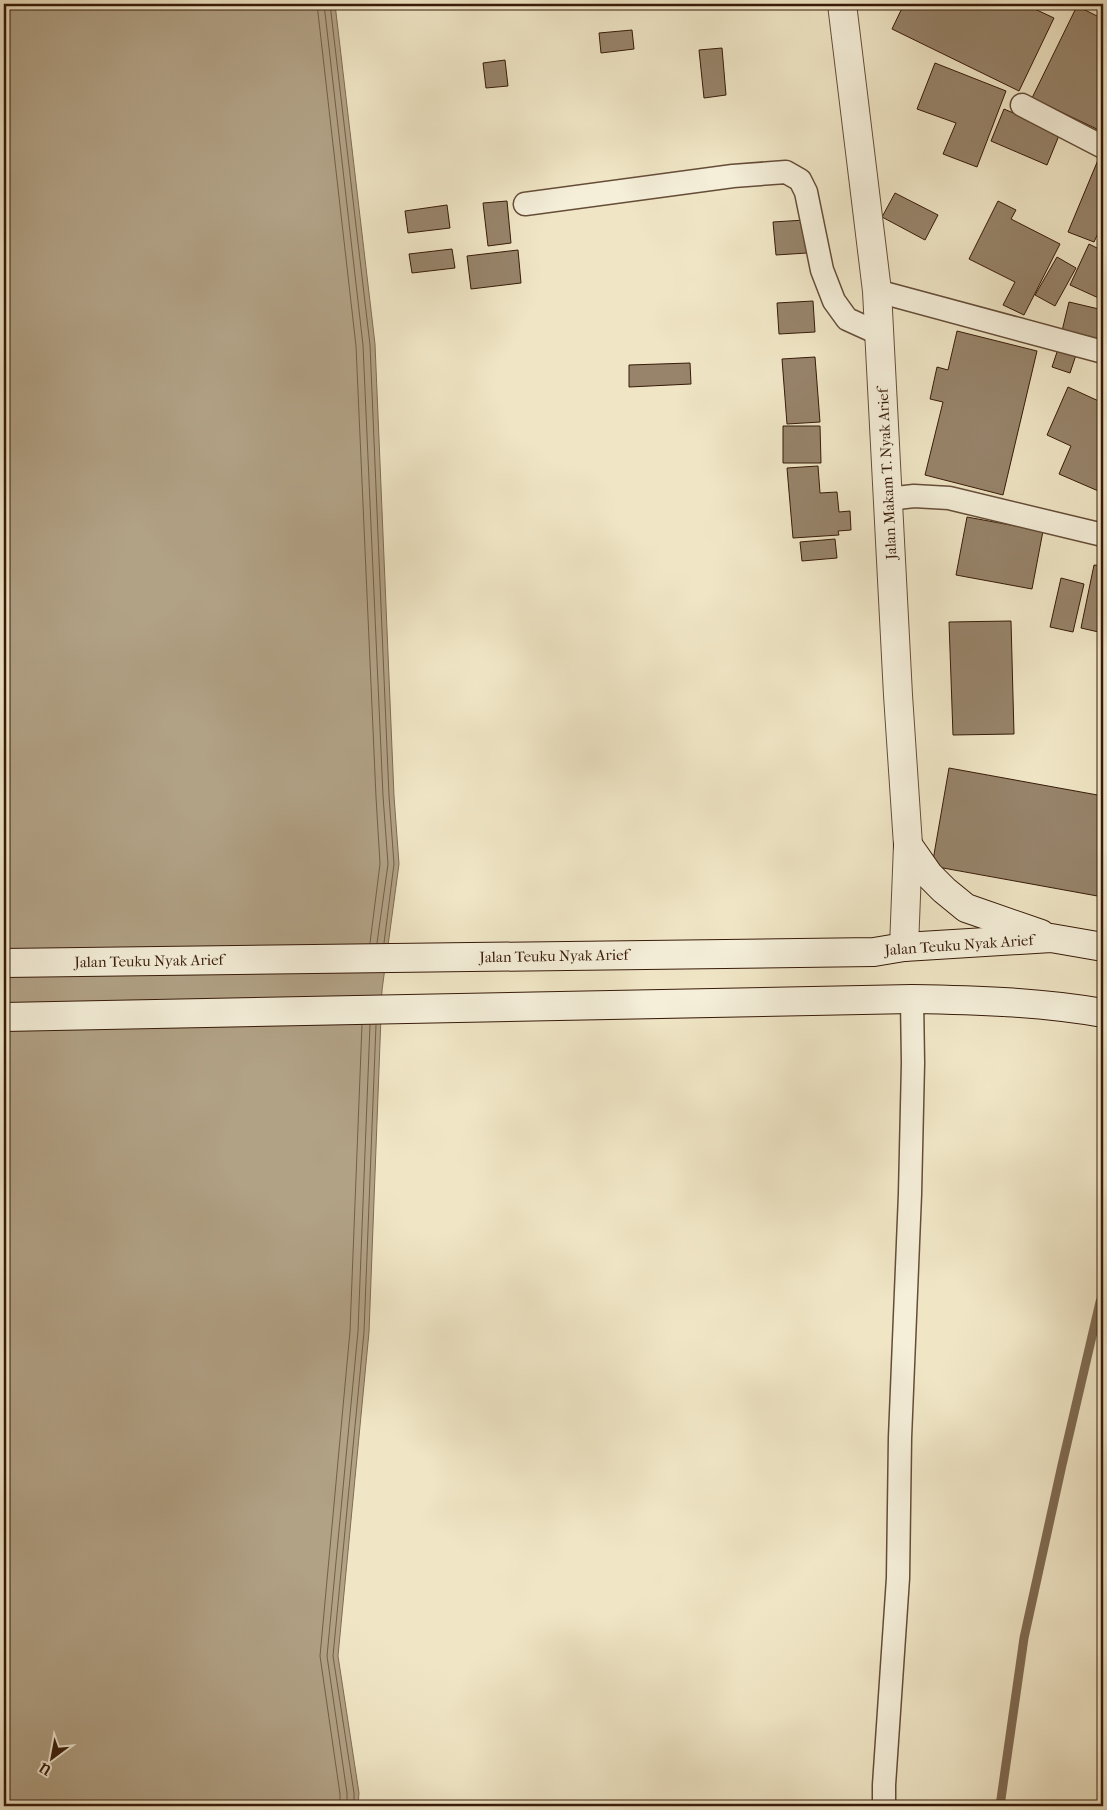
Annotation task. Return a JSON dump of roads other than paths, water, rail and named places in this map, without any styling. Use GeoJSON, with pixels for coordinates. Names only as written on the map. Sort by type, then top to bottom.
{"type":"FeatureCollection","features":[{"type":"Feature","properties":{"kind":"main road","name":"Jalan Makam T. Nyak Arief"},"geometry":{"type":"LineString","coordinates":[[842,4],[878,291],[908,845],[904,947]]}},
{"type":"Feature","properties":{"kind":"main road"},"geometry":{"type":"LineString","coordinates":[[908,845],[929,875],[966,908],[1051,938]]}},
{"type":"Feature","properties":{"kind":"main road","name":"Jalan Teuku Nyak Arief"},"geometry":{"type":"LineString","coordinates":[[4,963],[874,952],[904,947],[1051,938],[1103,947]]}},
{"type":"Feature","properties":{"kind":"main road"},"geometry":{"type":"LineString","coordinates":[[4,1017],[870,1000],[990,1000],[1103,1012]]}},
{"type":"Feature","properties":{"kind":"street"},"geometry":{"type":"LineString","coordinates":[[1022,105],[1103,147]]}},
{"type":"Feature","properties":{"kind":"street"},"geometry":{"type":"LineString","coordinates":[[525,204],[733,176],[786,172],[800,180],[806,192],[822,270],[834,301],[847,319],[880,334]]}},
{"type":"Feature","properties":{"kind":"street"},"geometry":{"type":"LineString","coordinates":[[878,291],[1103,352]]}},
{"type":"Feature","properties":{"kind":"street"},"geometry":{"type":"LineString","coordinates":[[888,499],[914,496],[949,498],[1103,535]]}},
{"type":"Feature","properties":{"kind":"street"},"geometry":{"type":"LineString","coordinates":[[884,1806],[898,1578],[900,1438],[910,1194],[912,1000]]}},
{"type":"Feature","properties":{"kind":"water"},"geometry":{"type":"Polygon","coordinates":[[[4,4],[335,4],[375,344],[394,796],[399,864],[382,990],[369,1332],[338,1656],[359,1793],[358,1806],[4,1806],[4,4]]]}},
{"type":"Feature","properties":{"kind":"waterway"},"geometry":{"type":"LineString","coordinates":[[1000,1806],[1024,1638],[1062,1465],[1103,1295]]}}]}
